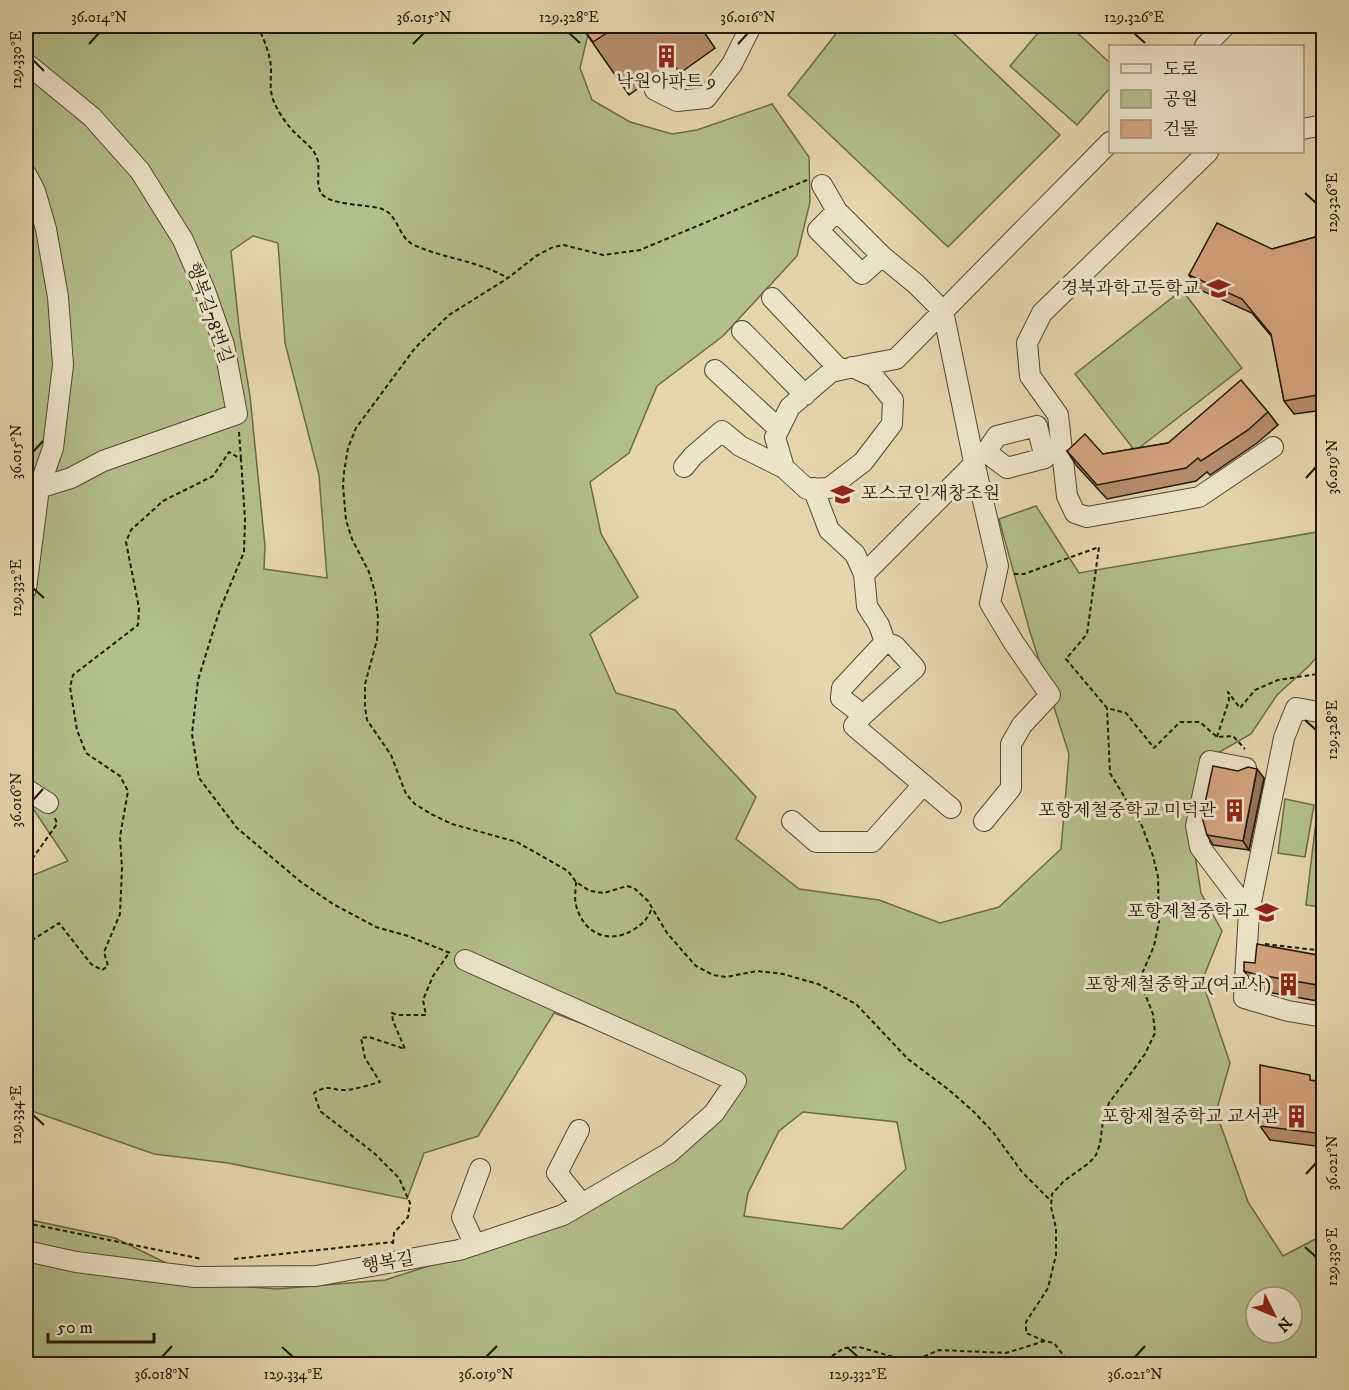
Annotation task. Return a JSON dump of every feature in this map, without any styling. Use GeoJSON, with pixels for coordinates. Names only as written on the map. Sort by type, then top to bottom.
{"type":"FeatureCollection","features":[{"type":"Feature","properties":{"kind":"street"},"geometry":{"type":"LineString","coordinates":[[655,90],[677,100],[706,98],[732,64],[751,26]]}},
{"type":"Feature","properties":{"kind":"street"},"geometry":{"type":"LineString","coordinates":[[1206,45],[1225,26]]}},
{"type":"Feature","properties":{"kind":"street","name":"행복길78번길"},"geometry":{"type":"LineString","coordinates":[[26,63],[92,117],[140,171],[183,240],[205,291],[224,345],[237,414]]}},
{"type":"Feature","properties":{"kind":"street"},"geometry":{"type":"LineString","coordinates":[[1304,129],[1323,125]]}},
{"type":"Feature","properties":{"kind":"street"},"geometry":{"type":"LineString","coordinates":[[784,468],[775,437],[790,407],[831,372],[896,359],[1109,143]]}},
{"type":"Feature","properties":{"kind":"street"},"geometry":{"type":"LineString","coordinates":[[1207,153],[1042,313],[1027,343],[1030,376],[1058,415],[1066,496],[1075,513],[1087,517],[1199,497],[1273,447]]}},
{"type":"Feature","properties":{"kind":"street"},"geometry":{"type":"LineString","coordinates":[[26,174],[35,191],[46,229],[58,297],[63,365],[53,448],[32,487],[26,589]]}},
{"type":"Feature","properties":{"kind":"street"},"geometry":{"type":"LineString","coordinates":[[822,185],[837,211],[943,311],[978,457],[998,566],[990,603],[1050,695],[1022,725],[1011,744],[1011,788],[984,821]]}},
{"type":"Feature","properties":{"kind":"street"},"geometry":{"type":"LineString","coordinates":[[837,211],[818,230],[862,274],[882,255]]}},
{"type":"Feature","properties":{"kind":"street"},"geometry":{"type":"LineString","coordinates":[[772,298],[846,369],[874,377],[893,400]]}},
{"type":"Feature","properties":{"kind":"street"},"geometry":{"type":"LineString","coordinates":[[742,331],[805,395]]}},
{"type":"Feature","properties":{"kind":"street"},"geometry":{"type":"LineString","coordinates":[[684,467],[722,430],[740,446],[784,468],[807,489],[829,488],[863,462],[892,424],[896,359]]}},
{"type":"Feature","properties":{"kind":"street"},"geometry":{"type":"LineString","coordinates":[[715,370],[779,429]]}},
{"type":"Feature","properties":{"kind":"street"},"geometry":{"type":"LineString","coordinates":[[32,487],[71,478],[103,461],[237,414]]}},
{"type":"Feature","properties":{"kind":"street"},"geometry":{"type":"LineString","coordinates":[[864,574],[978,457]]}},
{"type":"Feature","properties":{"kind":"street"},"geometry":{"type":"LineString","coordinates":[[813,488],[829,530],[855,554],[864,574],[867,606],[879,624],[885,642]]}},
{"type":"Feature","properties":{"kind":"street"},"geometry":{"type":"LineString","coordinates":[[863,716],[841,698],[842,688],[885,642]]}},
{"type":"Feature","properties":{"kind":"street"},"geometry":{"type":"LineString","coordinates":[[885,642],[896,646],[915,668],[854,726],[951,808]]}},
{"type":"Feature","properties":{"kind":"street"},"geometry":{"type":"LineString","coordinates":[[1323,713],[1296,708],[1284,738],[1249,912],[1244,998],[1288,1011],[1323,1017]]}},
{"type":"Feature","properties":{"kind":"street"},"geometry":{"type":"LineString","coordinates":[[1246,768],[1210,761],[1196,826],[1200,848],[1249,912]]}},
{"type":"Feature","properties":{"kind":"street"},"geometry":{"type":"LineString","coordinates":[[792,821],[816,842],[872,842],[923,785]]}},
{"type":"Feature","properties":{"kind":"street"},"geometry":{"type":"LineString","coordinates":[[26,789],[48,803]]}},
{"type":"Feature","properties":{"kind":"street","name":"행복길"},"geometry":{"type":"LineString","coordinates":[[26,1251],[76,1262],[195,1277],[316,1276],[459,1250],[563,1215],[669,1153],[714,1113],[736,1081],[465,960]]}},
{"type":"Feature","properties":{"kind":"street"},"geometry":{"type":"LineString","coordinates":[[579,1130],[557,1173],[582,1204]]}},
{"type":"Feature","properties":{"kind":"street"},"geometry":{"type":"LineString","coordinates":[[475,1245],[462,1217],[480,1169]]}},
{"type":"Feature","properties":{"kind":"path"},"geometry":{"type":"LineString","coordinates":[[257,26],[269,59],[271,89],[275,104],[287,124],[312,148],[317,157],[318,184],[321,193],[326,198],[335,201],[381,208],[389,212],[401,234],[413,245],[491,268],[508,278]]}},
{"type":"Feature","properties":{"kind":"path"},"geometry":{"type":"LineString","coordinates":[[822,185],[817,176],[655,244],[626,253],[603,255],[564,245],[553,247],[449,315],[427,334],[362,418],[352,438],[344,472],[344,508],[349,533],[369,572],[375,592],[378,617],[377,640],[365,684],[364,707],[372,728],[391,755],[403,787],[415,804],[452,824],[500,836],[525,846],[568,871],[576,882],[590,891],[598,893],[627,886],[642,894],[667,933],[687,956],[696,966],[713,975],[726,977],[757,972],[783,974],[818,984],[856,1004],[908,1059],[950,1090],[973,1111],[993,1132],[1022,1172],[1050,1200],[1057,1241],[1053,1270],[1047,1288],[1026,1322],[1026,1333],[1054,1343],[1070,1365]]}},
{"type":"Feature","properties":{"kind":"path"},"geometry":{"type":"LineString","coordinates":[[237,414],[245,519],[244,552],[219,612],[198,680],[192,734],[200,778],[237,828],[301,882],[333,904],[376,927],[408,936],[449,953],[433,976],[423,1000],[426,1015],[392,1013],[405,1049],[369,1037],[361,1038],[365,1058],[380,1082],[343,1090],[332,1087],[314,1093],[320,1111],[374,1153],[399,1178],[410,1203],[408,1217],[394,1233],[392,1262]]}},
{"type":"Feature","properties":{"kind":"path"},"geometry":{"type":"LineString","coordinates":[[26,943],[59,923],[91,964],[102,970],[108,966],[104,952],[120,914],[122,868],[120,837],[128,791],[120,776],[86,753],[77,730],[70,687],[73,675],[138,625],[139,608],[126,542],[131,530],[163,501],[213,476],[229,452],[241,459]]}},
{"type":"Feature","properties":{"kind":"path"},"geometry":{"type":"LineString","coordinates":[[996,573],[1024,574],[1099,547],[1087,634],[1066,659],[1107,708],[1126,713],[1154,748],[1180,722],[1200,722],[1217,737],[1233,736],[1248,752],[1246,768]]}},
{"type":"Feature","properties":{"kind":"path"},"geometry":{"type":"LineString","coordinates":[[1217,737],[1229,699],[1228,692],[1240,708],[1255,690],[1278,680],[1323,673]]}},
{"type":"Feature","properties":{"kind":"path"},"geometry":{"type":"LineString","coordinates":[[1050,1200],[1056,1188],[1096,1155],[1109,1103],[1145,1054],[1155,1033],[1155,1022],[1142,991],[1141,976],[1156,938],[1160,907],[1158,877],[1142,826],[1110,773],[1107,708]]}},
{"type":"Feature","properties":{"kind":"path"},"geometry":{"type":"LineString","coordinates":[[26,862],[30,862],[57,824],[48,803]]}},
{"type":"Feature","properties":{"kind":"path"},"geometry":{"type":"LineString","coordinates":[[576,882],[575,903],[580,916],[585,924],[598,935],[612,937],[630,932],[649,916],[651,908]]}},
{"type":"Feature","properties":{"kind":"path"},"geometry":{"type":"LineString","coordinates":[[1247,942],[1323,951]]}},
{"type":"Feature","properties":{"kind":"path"},"geometry":{"type":"LineString","coordinates":[[26,1223],[211,1261]]}},
{"type":"Feature","properties":{"kind":"path"},"geometry":{"type":"LineString","coordinates":[[234,1259],[394,1242]]}},
{"type":"Feature","properties":{"kind":"path"},"geometry":{"type":"LineString","coordinates":[[811,1365],[829,1358],[844,1348],[859,1347],[911,1362],[939,1350],[1006,1353],[1045,1341]]}},
{"type":"Feature","properties":{"kind":"green space"},"geometry":{"type":"Polygon","coordinates":[[[26,26],[590,26],[580,68],[592,100],[630,122],[672,134],[697,130],[772,104],[809,157],[810,202],[797,256],[723,336],[657,386],[629,453],[590,482],[601,534],[638,597],[590,634],[616,693],[675,710],[756,797],[736,839],[799,889],[879,900],[940,923],[999,907],[1061,849],[1069,754],[1030,632],[999,519],[1036,506],[1079,573],[1323,531],[1323,649],[1310,665],[1277,695],[1251,734],[1207,759],[1193,842],[1201,893],[1222,931],[1202,981],[1230,1063],[1216,1112],[1248,1202],[1283,1256],[1323,1235],[1323,1364],[26,1364],[26,1219],[115,1238],[209,1284],[277,1289],[385,1280],[507,1241],[668,1160],[726,1078],[554,1013],[478,1136],[424,1153],[407,1199],[228,1163],[154,1154],[26,1109],[26,878],[68,861],[26,798],[26,26]],[[253,236],[231,251],[240,335],[250,396],[265,546],[264,569],[327,578],[319,475],[285,343],[278,243],[253,236]],[[803,1112],[779,1131],[748,1193],[744,1216],[842,1229],[906,1169],[897,1122],[803,1112]]]}},
{"type":"Feature","properties":{"kind":"green space"},"geometry":{"type":"Polygon","coordinates":[[[842,26],[946,26],[1060,135],[948,247],[788,95],[842,26]]]}},
{"type":"Feature","properties":{"kind":"green space"},"geometry":{"type":"Polygon","coordinates":[[[1044,26],[1070,26],[1109,62],[1109,89],[1077,125],[1010,66],[1044,26]]]}},
{"type":"Feature","properties":{"kind":"green space"},"geometry":{"type":"Polygon","coordinates":[[[1182,290],[1242,368],[1135,451],[1075,374],[1182,290]]]}},
{"type":"Feature","properties":{"kind":"green space"},"geometry":{"type":"Polygon","coordinates":[[[1324,762],[1323,907],[1306,905],[1324,762]]]}},
{"type":"Feature","properties":{"kind":"green space"},"geometry":{"type":"Polygon","coordinates":[[[1285,799],[1314,805],[1305,857],[1278,853],[1285,799]]]}},
{"type":"Feature","properties":{"kind":"building"},"geometry":{"type":"Polygon","coordinates":[[[581,26],[617,26],[593,42],[581,26]]]}},
{"type":"Feature","properties":{"kind":"building"},"geometry":{"type":"Polygon","coordinates":[[[1217,223],[1272,249],[1319,236],[1323,231],[1323,394],[1284,401],[1271,334],[1242,299],[1189,275],[1217,223]]]}},
{"type":"Feature","properties":{"kind":"building"},"geometry":{"type":"Polygon","coordinates":[[[1241,380],[1268,412],[1248,430],[1201,461],[1198,458],[1186,468],[1097,485],[1067,451],[1085,434],[1103,454],[1168,443],[1241,380]]]}},
{"type":"Feature","properties":{"kind":"building","name":"포항제철중학교 미덕관"},"geometry":{"type":"Polygon","coordinates":[[[1213,766],[1238,771],[1248,767],[1257,769],[1243,841],[1207,835],[1202,817],[1213,766]]]}},
{"type":"Feature","properties":{"kind":"building"},"geometry":{"type":"Polygon","coordinates":[[[1257,944],[1323,956],[1323,986],[1244,971],[1244,962],[1255,963],[1257,944]]]}},
{"type":"Feature","properties":{"kind":"building","name":"포항제철중학교 교서관"},"geometry":{"type":"Polygon","coordinates":[[[1260,1065],[1310,1075],[1310,1080],[1323,1082],[1323,1134],[1260,1126],[1260,1065]]]}},
{"type":"Feature","properties":{"kind":"place","name":"낙원아파트 9"},"geometry":{"type":"Point","coordinates":[666,56]}},
{"type":"Feature","properties":{"kind":"place","name":"경북과학고등학교"},"geometry":{"type":"Point","coordinates":[1218,289]}},
{"type":"Feature","properties":{"kind":"place","name":"포스코인재창조원"},"geometry":{"type":"Point","coordinates":[843,494]}},
{"type":"Feature","properties":{"kind":"place","name":"포항제철중학교 미덕관"},"geometry":{"type":"Point","coordinates":[1234,811]}},
{"type":"Feature","properties":{"kind":"place","name":"포항제철중학교"},"geometry":{"type":"Point","coordinates":[1267,912]}},
{"type":"Feature","properties":{"kind":"place","name":"포항제철중학교(여교사)"},"geometry":{"type":"Point","coordinates":[1289,985]}},
{"type":"Feature","properties":{"kind":"place","name":"포항제철중학교 교서관"},"geometry":{"type":"Point","coordinates":[1297,1117]}}]}
